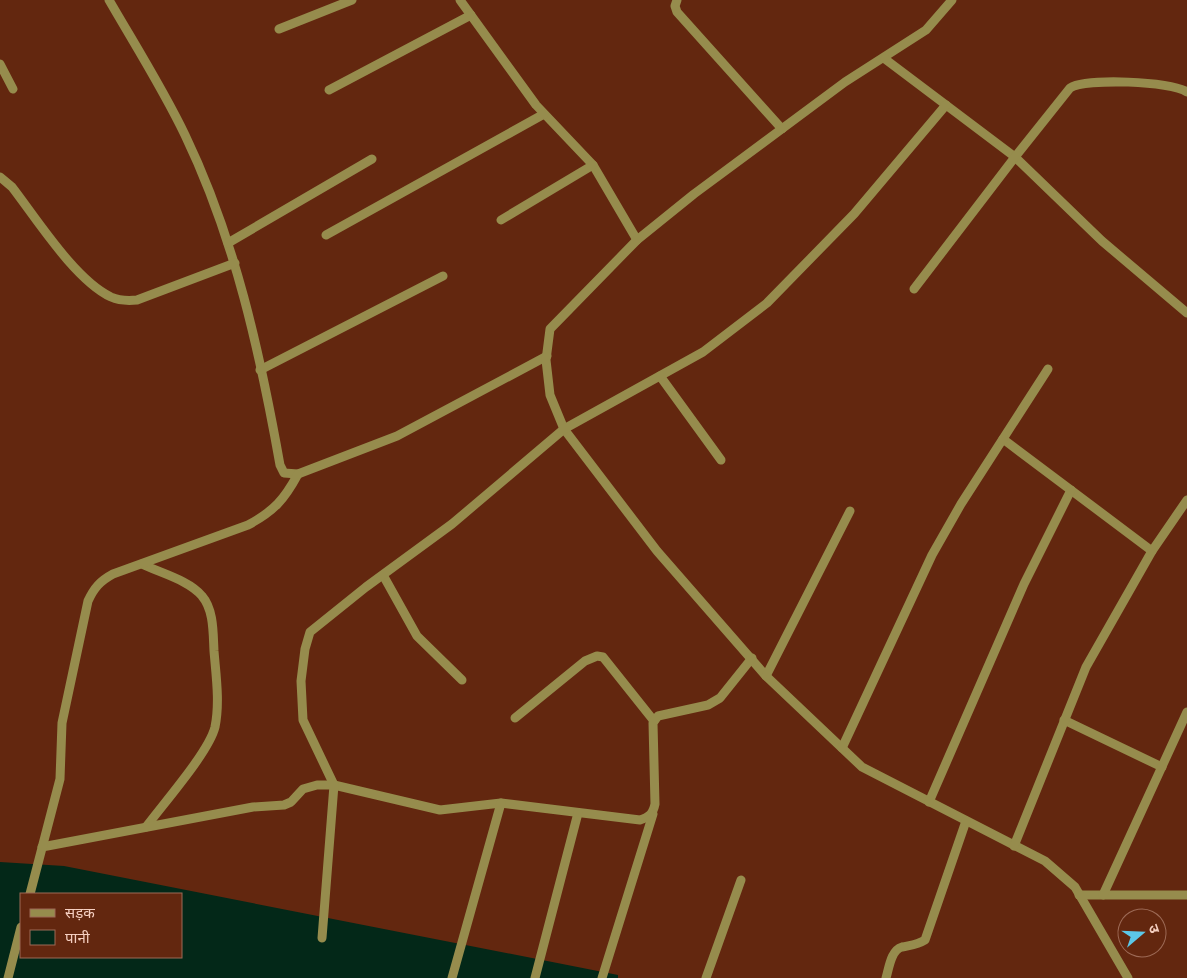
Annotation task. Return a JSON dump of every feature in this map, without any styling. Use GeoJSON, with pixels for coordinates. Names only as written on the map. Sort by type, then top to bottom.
{"type":"FeatureCollection","features":[{"type":"Feature","properties":{"kind":"street"},"geometry":{"type":"LineString","coordinates":[[109,0],[186,136],[228,243],[243,289],[280,466],[284,473],[298,474],[397,436],[547,356]]}},
{"type":"Feature","properties":{"kind":"street"},"geometry":{"type":"LineString","coordinates":[[279,29],[352,0]]}},
{"type":"Feature","properties":{"kind":"street"},"geometry":{"type":"LineString","coordinates":[[460,0],[536,105],[593,165],[637,240]]}},
{"type":"Feature","properties":{"kind":"street"},"geometry":{"type":"LineString","coordinates":[[677,0],[675,6],[677,12],[782,129]]}},
{"type":"Feature","properties":{"kind":"street"},"geometry":{"type":"LineString","coordinates":[[952,0],[926,30],[885,59],[845,82],[694,194],[637,240],[550,329],[547,356],[550,395],[564,429],[657,551],[766,676],[862,767],[1045,861],[1075,887],[1128,978]]}},
{"type":"Feature","properties":{"kind":"street"},"geometry":{"type":"LineString","coordinates":[[329,90],[471,16]]}},
{"type":"Feature","properties":{"kind":"street"},"geometry":{"type":"LineString","coordinates":[[885,59],[1015,157],[1102,241],[1187,313]]}},
{"type":"Feature","properties":{"kind":"street"},"geometry":{"type":"LineString","coordinates":[[0,64],[13,89]]}},
{"type":"Feature","properties":{"kind":"street"},"geometry":{"type":"LineString","coordinates":[[914,290],[1070,88],[1077,84],[1093,82],[1170,85],[1187,92]]}},
{"type":"Feature","properties":{"kind":"street"},"geometry":{"type":"LineString","coordinates":[[322,938],[334,785],[303,720],[301,681],[310,632],[452,524],[564,429],[711,346],[767,302],[854,214],[946,105]]}},
{"type":"Feature","properties":{"kind":"street"},"geometry":{"type":"LineString","coordinates":[[326,235],[544,114]]}},
{"type":"Feature","properties":{"kind":"street"},"geometry":{"type":"LineString","coordinates":[[228,243],[372,159]]}},
{"type":"Feature","properties":{"kind":"street"},"geometry":{"type":"LineString","coordinates":[[501,220],[593,165]]}},
{"type":"Feature","properties":{"kind":"street"},"geometry":{"type":"LineString","coordinates":[[0,177],[12,186],[72,264],[110,297],[121,301],[137,300],[235,264]]}},
{"type":"Feature","properties":{"kind":"street"},"geometry":{"type":"LineString","coordinates":[[260,370],[443,276]]}},
{"type":"Feature","properties":{"kind":"street"},"geometry":{"type":"LineString","coordinates":[[842,748],[932,555],[1048,369]]}},
{"type":"Feature","properties":{"kind":"street"},"geometry":{"type":"LineString","coordinates":[[660,376],[721,460]]}},
{"type":"Feature","properties":{"kind":"street"},"geometry":{"type":"LineString","coordinates":[[1003,440],[1152,551]]}},
{"type":"Feature","properties":{"kind":"street"},"geometry":{"type":"LineString","coordinates":[[30,893],[60,779],[62,723],[88,601],[92,591],[105,578],[248,525],[268,515],[287,496],[298,474]]}},
{"type":"Feature","properties":{"kind":"street"},"geometry":{"type":"LineString","coordinates":[[929,802],[1024,584],[1071,490]]}},
{"type":"Feature","properties":{"kind":"street"},"geometry":{"type":"LineString","coordinates":[[1014,846],[1086,667],[1152,551],[1187,500]]}},
{"type":"Feature","properties":{"kind":"street"},"geometry":{"type":"LineString","coordinates":[[766,676],[850,511]]}},
{"type":"Feature","properties":{"kind":"street"},"geometry":{"type":"LineString","coordinates":[[142,564],[194,588],[203,596],[209,608],[213,631],[217,710],[214,729],[207,746],[146,827]]}},
{"type":"Feature","properties":{"kind":"street"},"geometry":{"type":"LineString","coordinates":[[383,575],[417,636],[462,680]]}},
{"type":"Feature","properties":{"kind":"street"},"geometry":{"type":"LineString","coordinates":[[515,718],[585,661],[597,656],[603,657],[654,721],[655,804],[602,978]]}},
{"type":"Feature","properties":{"kind":"street"},"geometry":{"type":"LineString","coordinates":[[654,721],[658,716],[702,707],[720,698],[752,658]]}},
{"type":"Feature","properties":{"kind":"street"},"geometry":{"type":"LineString","coordinates":[[1103,895],[1187,712]]}},
{"type":"Feature","properties":{"kind":"street"},"geometry":{"type":"LineString","coordinates":[[1064,720],[1162,767]]}},
{"type":"Feature","properties":{"kind":"street"},"geometry":{"type":"LineString","coordinates":[[42,847],[253,807],[284,806],[291,802],[303,789],[317,785],[334,785],[440,810],[501,803],[640,820],[653,812]]}},
{"type":"Feature","properties":{"kind":"street"},"geometry":{"type":"LineString","coordinates":[[452,978],[501,803]]}},
{"type":"Feature","properties":{"kind":"street"},"geometry":{"type":"LineString","coordinates":[[535,978],[578,813]]}},
{"type":"Feature","properties":{"kind":"street"},"geometry":{"type":"LineString","coordinates":[[886,978],[896,951],[900,948],[916,946],[925,940],[966,821]]}},
{"type":"Feature","properties":{"kind":"street"},"geometry":{"type":"LineString","coordinates":[[706,978],[741,880]]}},
{"type":"Feature","properties":{"kind":"street"},"geometry":{"type":"LineString","coordinates":[[1079,895],[1187,896]]}},
{"type":"Feature","properties":{"kind":"street"},"geometry":{"type":"LineString","coordinates":[[8,978],[20,932]]}},
{"type":"Feature","properties":{"kind":"water"},"geometry":{"type":"Polygon","coordinates":[[[0,862],[64,866],[618,975],[618,978],[0,978],[0,862]]]}}]}
